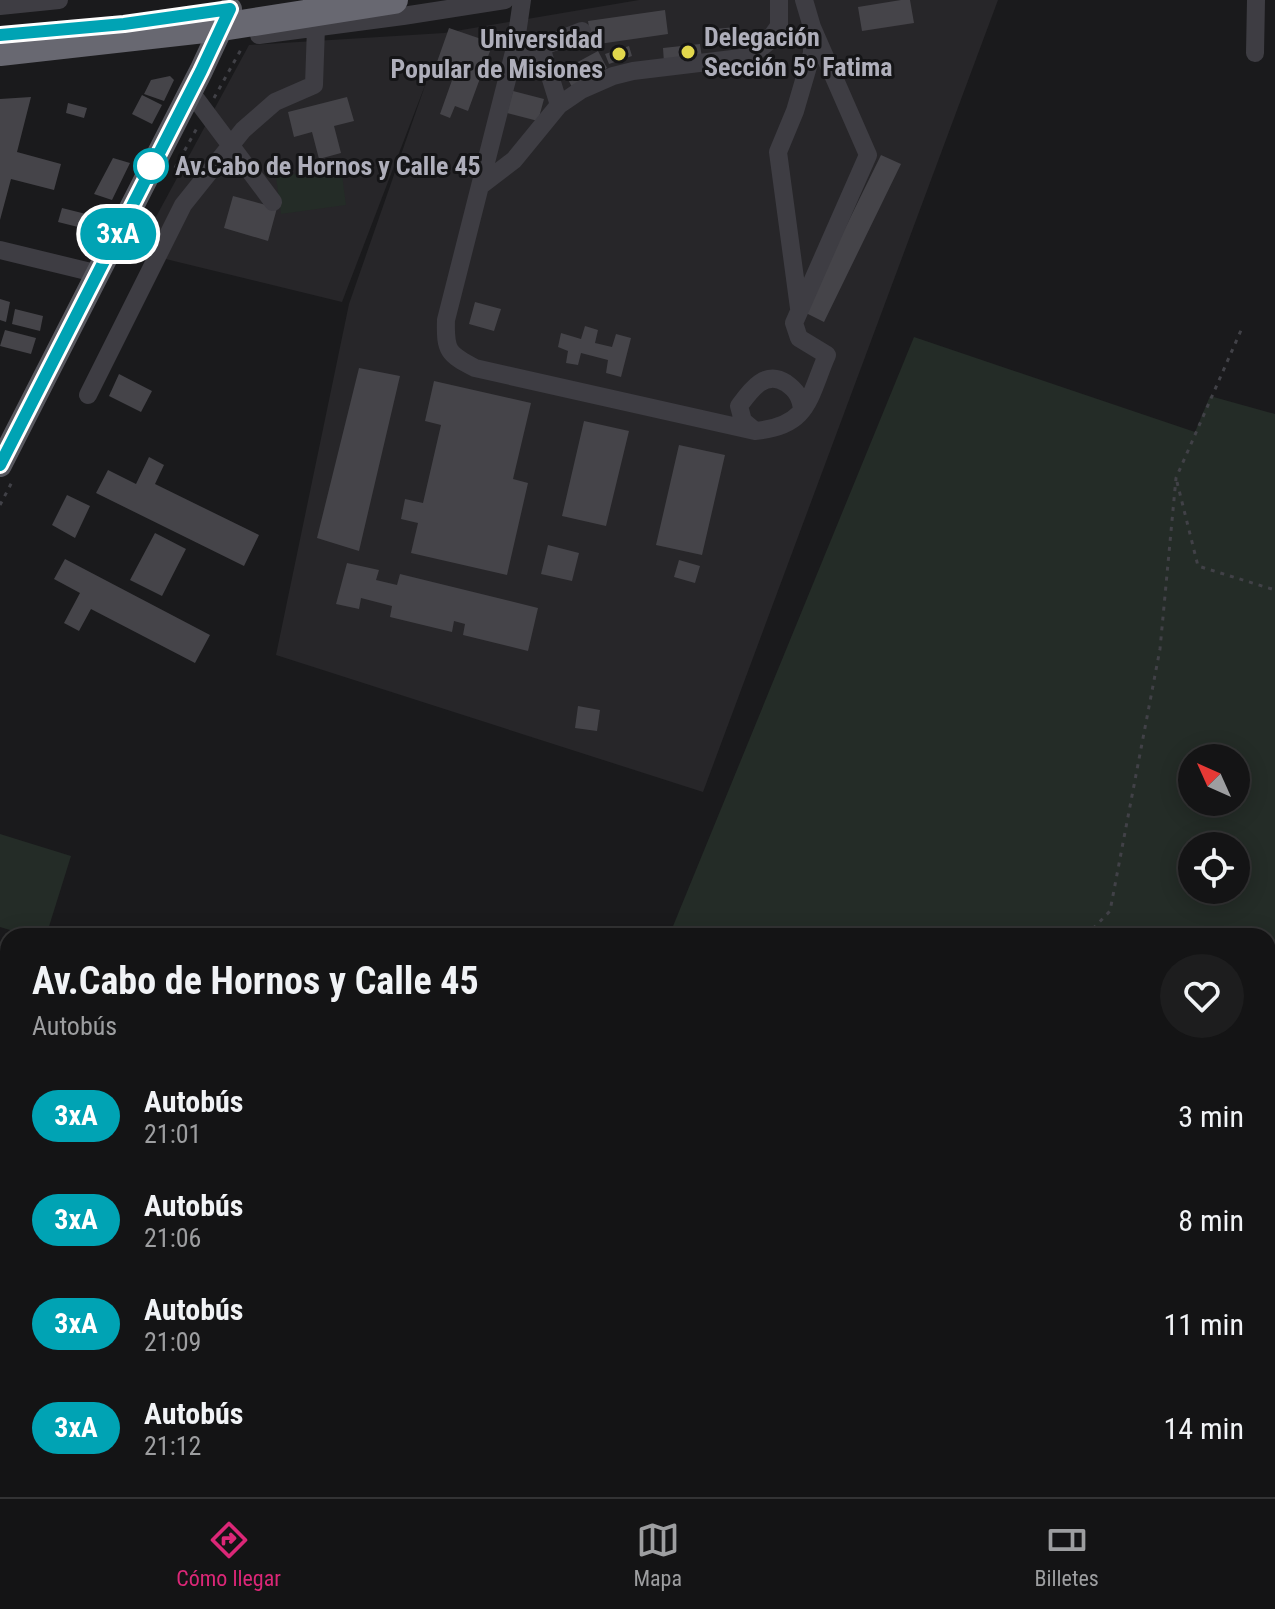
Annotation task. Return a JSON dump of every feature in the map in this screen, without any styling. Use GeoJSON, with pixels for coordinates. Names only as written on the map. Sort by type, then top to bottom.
{"type":"FeatureCollection","features":[{"type":"Feature","properties":{"kind":"highway"},"geometry":{"type":"LineString","coordinates":[[0,35],[226,18],[284,0]]}},
{"type":"Feature","properties":{"kind":"highway"},"geometry":{"type":"LineString","coordinates":[[0,52],[226,18],[394,0]]}},
{"type":"Feature","properties":{"kind":"main road"},"geometry":{"type":"LineString","coordinates":[[0,465],[7,437],[99,274],[226,18]]}},
{"type":"Feature","properties":{"kind":"street"},"geometry":{"type":"LineString","coordinates":[[7,4],[59,0]]}},
{"type":"Feature","properties":{"kind":"street"},"geometry":{"type":"LineString","coordinates":[[0,63],[226,18],[316,27],[502,0]]}},
{"type":"Feature","properties":{"kind":"street"},"geometry":{"type":"LineString","coordinates":[[522,0],[515,48],[446,320],[445,341],[451,356],[475,368],[755,431],[785,426],[796,419],[827,355],[799,338],[794,323],[868,155],[812,27],[804,0]]}},
{"type":"Feature","properties":{"kind":"street"},"geometry":{"type":"LineString","coordinates":[[1255,53],[1256,0]]}},
{"type":"Feature","properties":{"kind":"street"},"geometry":{"type":"LineString","coordinates":[[480,186],[514,160],[559,105],[581,90],[613,76],[749,57],[767,43],[779,26],[779,1]]}},
{"type":"Feature","properties":{"kind":"street"},"geometry":{"type":"LineString","coordinates":[[88,395],[183,205],[243,130],[275,102],[314,85],[316,27]]}},
{"type":"Feature","properties":{"kind":"street"},"geometry":{"type":"LineString","coordinates":[[799,308],[778,152],[795,111],[812,53],[812,27]]}},
{"type":"Feature","properties":{"kind":"street"},"geometry":{"type":"LineString","coordinates":[[515,48],[541,47],[582,31]]}},
{"type":"Feature","properties":{"kind":"street"},"geometry":{"type":"LineString","coordinates":[[541,47],[559,105]]}},
{"type":"Feature","properties":{"kind":"street"},"geometry":{"type":"LineString","coordinates":[[190,91],[273,202]]}},
{"type":"Feature","properties":{"kind":"street"},"geometry":{"type":"LineString","coordinates":[[0,250],[99,274]]}},
{"type":"Feature","properties":{"kind":"street"},"geometry":{"type":"LineString","coordinates":[[755,431],[743,421],[739,406],[750,390],[765,379],[780,379],[795,390],[802,410]]}},
{"type":"Feature","properties":{"kind":"path"},"geometry":{"type":"LineString","coordinates":[[1094,928],[1110,911],[1160,649],[1176,478],[1242,328]]}},
{"type":"Feature","properties":{"kind":"path"},"geometry":{"type":"LineString","coordinates":[[1176,478],[1198,566],[1275,590]]}},
{"type":"Feature","properties":{"kind":"shaded area"},"geometry":{"type":"Polygon","coordinates":[[[639,0],[998,0],[703,792],[276,655],[349,304],[427,80],[342,302],[137,252],[249,45],[444,33],[639,0]]]}},
{"type":"Feature","properties":{"kind":"shaded area"},"geometry":{"type":"Polygon","coordinates":[[[341,167],[346,205],[281,214],[276,177],[341,167]]]}},
{"type":"Feature","properties":{"kind":"shaded area"},"geometry":{"type":"Polygon","coordinates":[[[914,337],[1195,432],[1210,396],[1275,414],[1275,928],[672,928],[914,337]]]}},
{"type":"Feature","properties":{"kind":"shaded area"},"geometry":{"type":"Polygon","coordinates":[[[0,834],[71,856],[48,928],[0,927],[0,834]]]}},
{"type":"Feature","properties":{"kind":"building"},"geometry":{"type":"Polygon","coordinates":[[[910,0],[914,23],[862,31],[858,7],[910,0]]]}},
{"type":"Feature","properties":{"kind":"building"},"geometry":{"type":"Polygon","coordinates":[[[665,10],[668,34],[592,45],[588,21],[665,10]]]}},
{"type":"Feature","properties":{"kind":"building"},"geometry":{"type":"Polygon","coordinates":[[[736,27],[737,42],[717,44],[715,29],[736,27]]]}},
{"type":"Feature","properties":{"kind":"building"},"geometry":{"type":"Polygon","coordinates":[[[449,28],[493,43],[468,111],[455,106],[450,118],[440,114],[456,69],[437,62],[449,28]]]}},
{"type":"Feature","properties":{"kind":"building"},"geometry":{"type":"Polygon","coordinates":[[[700,44],[702,58],[664,63],[663,48],[700,44]]]}},
{"type":"Feature","properties":{"kind":"building"},"geometry":{"type":"Polygon","coordinates":[[[629,46],[632,56],[609,64],[605,54],[629,46]]]}},
{"type":"Feature","properties":{"kind":"building"},"geometry":{"type":"Polygon","coordinates":[[[598,51],[607,68],[572,87],[563,70],[598,51]]]}},
{"type":"Feature","properties":{"kind":"building"},"geometry":{"type":"Polygon","coordinates":[[[170,76],[174,80],[164,101],[144,94],[151,80],[170,76]]]}},
{"type":"Feature","properties":{"kind":"building"},"geometry":{"type":"Polygon","coordinates":[[[513,91],[544,99],[538,121],[507,113],[513,91]]]}},
{"type":"Feature","properties":{"kind":"building"},"geometry":{"type":"Polygon","coordinates":[[[142,95],[162,105],[152,124],[132,114],[142,95]]]}},
{"type":"Feature","properties":{"kind":"building"},"geometry":{"type":"Polygon","coordinates":[[[31,97],[17,152],[61,164],[54,190],[11,179],[0,220],[0,99],[31,97]]]}},
{"type":"Feature","properties":{"kind":"building"},"geometry":{"type":"Polygon","coordinates":[[[347,97],[354,121],[334,126],[341,153],[319,159],[312,132],[294,137],[288,112],[347,97]]]}},
{"type":"Feature","properties":{"kind":"building"},"geometry":{"type":"Polygon","coordinates":[[[68,103],[87,108],[84,118],[66,113],[68,103]]]}},
{"type":"Feature","properties":{"kind":"building"},"geometry":{"type":"Polygon","coordinates":[[[881,155],[901,164],[824,322],[804,312],[881,155]]]}},
{"type":"Feature","properties":{"kind":"building"},"geometry":{"type":"Polygon","coordinates":[[[113,158],[130,163],[112,200],[94,194],[113,158]]]}},
{"type":"Feature","properties":{"kind":"building"},"geometry":{"type":"Polygon","coordinates":[[[233,196],[277,208],[268,241],[224,228],[233,196]]]}},
{"type":"Feature","properties":{"kind":"building"},"geometry":{"type":"Polygon","coordinates":[[[62,208],[94,216],[90,230],[58,222],[62,208]]]}},
{"type":"Feature","properties":{"kind":"building"},"geometry":{"type":"Polygon","coordinates":[[[0,299],[10,302],[6,322],[0,320],[0,299]]]}},
{"type":"Feature","properties":{"kind":"building"},"geometry":{"type":"Polygon","coordinates":[[[475,302],[501,309],[494,331],[469,324],[475,302]]]}},
{"type":"Feature","properties":{"kind":"building"},"geometry":{"type":"Polygon","coordinates":[[[15,309],[43,316],[40,331],[12,324],[15,309]]]}},
{"type":"Feature","properties":{"kind":"building"},"geometry":{"type":"Polygon","coordinates":[[[585,326],[598,330],[595,343],[612,347],[616,334],[631,338],[621,377],[606,373],[608,360],[581,353],[578,365],[566,363],[568,351],[558,347],[561,333],[581,339],[585,326]]]}},
{"type":"Feature","properties":{"kind":"building"},"geometry":{"type":"Polygon","coordinates":[[[5,330],[36,338],[31,354],[0,346],[5,330]]]}},
{"type":"Feature","properties":{"kind":"building"},"geometry":{"type":"Polygon","coordinates":[[[359,368],[400,376],[359,551],[317,538],[359,368]]]}},
{"type":"Feature","properties":{"kind":"building"},"geometry":{"type":"Polygon","coordinates":[[[119,374],[152,391],[141,412],[109,396],[119,374]]]}},
{"type":"Feature","properties":{"kind":"building"},"geometry":{"type":"Polygon","coordinates":[[[434,381],[531,403],[513,479],[528,483],[507,575],[411,553],[418,523],[401,519],[405,499],[423,503],[441,425],[425,421],[434,381]]]}},
{"type":"Feature","properties":{"kind":"building"},"geometry":{"type":"Polygon","coordinates":[[[584,421],[629,431],[606,526],[562,516],[584,421]]]}},
{"type":"Feature","properties":{"kind":"building"},"geometry":{"type":"Polygon","coordinates":[[[679,445],[725,455],[702,555],[656,545],[679,445]]]}},
{"type":"Feature","properties":{"kind":"building"},"geometry":{"type":"Polygon","coordinates":[[[149,457],[164,465],[155,484],[259,535],[244,566],[96,493],[108,470],[136,484],[149,457]]]}},
{"type":"Feature","properties":{"kind":"building"},"geometry":{"type":"Polygon","coordinates":[[[67,495],[90,506],[75,538],[52,525],[67,495]]]}},
{"type":"Feature","properties":{"kind":"building"},"geometry":{"type":"Polygon","coordinates":[[[155,533],[186,549],[162,596],[130,580],[155,533]]]}},
{"type":"Feature","properties":{"kind":"building"},"geometry":{"type":"Polygon","coordinates":[[[548,545],[579,553],[572,581],[541,574],[548,545]]]}},
{"type":"Feature","properties":{"kind":"building"},"geometry":{"type":"Polygon","coordinates":[[[65,559],[210,635],[195,663],[91,609],[79,631],[64,623],[80,593],[54,579],[65,559]]]}},
{"type":"Feature","properties":{"kind":"building"},"geometry":{"type":"Polygon","coordinates":[[[679,560],[700,566],[695,583],[674,577],[679,560]]]}},
{"type":"Feature","properties":{"kind":"building"},"geometry":{"type":"Polygon","coordinates":[[[347,563],[379,570],[376,580],[397,585],[400,574],[538,608],[528,651],[463,635],[465,624],[454,621],[452,632],[390,617],[392,606],[361,598],[359,609],[336,604],[347,563]]]}},
{"type":"Feature","properties":{"kind":"building"},"geometry":{"type":"Polygon","coordinates":[[[578,706],[600,710],[597,731],[575,728],[578,706]]]}},
{"type":"Feature","properties":{"kind":"bus line","name":"3xA"},"geometry":{"type":"LineString","coordinates":[[0,35],[124,24],[230,9],[78,316],[0,465]]}},
{"type":"Feature","properties":{"kind":"place","name":"Delegación Sección 5º Fatima"},"geometry":{"type":"Point","coordinates":[688,52]}},
{"type":"Feature","properties":{"kind":"place","name":"Universidad Popular de Misiones"},"geometry":{"type":"Point","coordinates":[619,54]}},
{"type":"Feature","properties":{"kind":"place","name":"Av.Cabo de Hornos y Calle 45"},"geometry":{"type":"Point","coordinates":[151,166]}}]}
